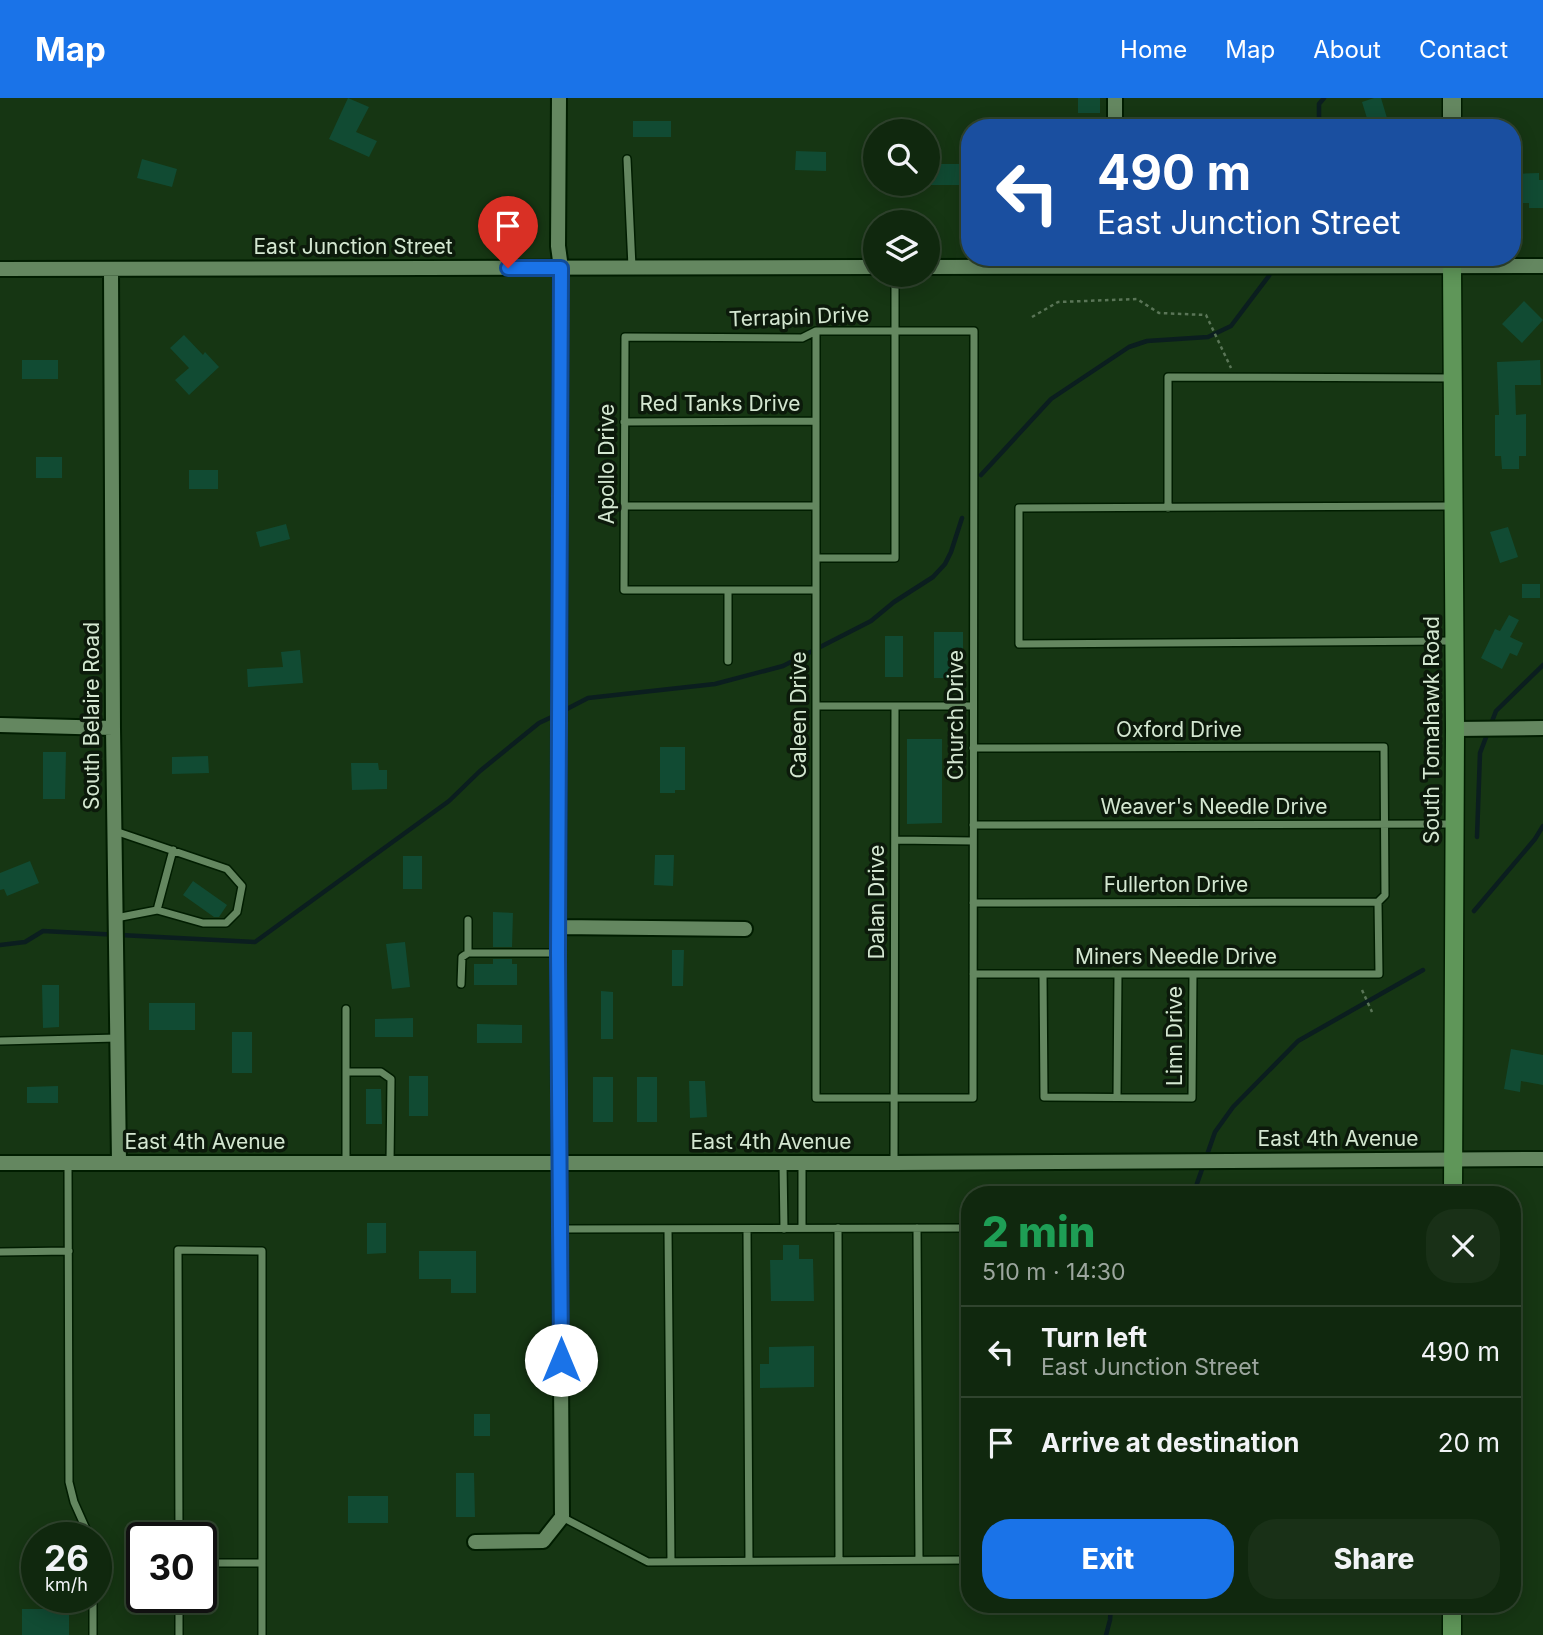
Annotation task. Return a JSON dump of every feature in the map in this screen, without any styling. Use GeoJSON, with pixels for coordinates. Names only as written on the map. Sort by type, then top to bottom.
{"type":"FeatureCollection","features":[{"type":"Feature","properties":{"kind":"main road","name":"South Tomahawk Road"},"geometry":{"type":"LineString","coordinates":[[1452,266],[1455,729],[1453,1186]]}},
{"type":"Feature","properties":{"kind":"main road"},"geometry":{"type":"LineString","coordinates":[[1452,1613],[1452,1635]]}},
{"type":"Feature","properties":{"kind":"street"},"geometry":{"type":"LineString","coordinates":[[475,1542],[543,1541],[562,1517],[558,953],[561,268],[558,246],[559,98]]}},
{"type":"Feature","properties":{"kind":"street"},"geometry":{"type":"LineString","coordinates":[[1115,98],[1115,119]]}},
{"type":"Feature","properties":{"kind":"street"},"geometry":{"type":"LineString","coordinates":[[1452,98],[1452,119]]}},
{"type":"Feature","properties":{"kind":"street"},"geometry":{"type":"LineString","coordinates":[[1521,265],[1543,266]]}},
{"type":"Feature","properties":{"kind":"street"},"geometry":{"type":"LineString","coordinates":[[940,267],[965,266]]}},
{"type":"Feature","properties":{"kind":"street","name":"East Junction Street"},"geometry":{"type":"LineString","coordinates":[[0,269],[863,267]]}},
{"type":"Feature","properties":{"kind":"street","name":"South Belaire Road"},"geometry":{"type":"LineString","coordinates":[[111,269],[113,727],[119,1162]]}},
{"type":"Feature","properties":{"kind":"street"},"geometry":{"type":"LineString","coordinates":[[0,725],[113,727]]}},
{"type":"Feature","properties":{"kind":"street"},"geometry":{"type":"LineString","coordinates":[[1455,729],[1543,728]]}},
{"type":"Feature","properties":{"kind":"street"},"geometry":{"type":"LineString","coordinates":[[558,927],[745,929]]}},
{"type":"Feature","properties":{"kind":"street","name":"East 4th Avenue"},"geometry":{"type":"LineString","coordinates":[[0,1163],[559,1164],[1543,1159]]}},
{"type":"Feature","properties":{"kind":"lane"},"geometry":{"type":"LineString","coordinates":[[627,159],[632,268]]}},
{"type":"Feature","properties":{"kind":"lane"},"geometry":{"type":"LineString","coordinates":[[816,558],[895,558],[895,287]]}},
{"type":"Feature","properties":{"kind":"lane","name":"Terrapin Drive"},"geometry":{"type":"LineString","coordinates":[[625,337],[802,338],[816,331],[974,331]]}},
{"type":"Feature","properties":{"kind":"lane","name":"Caleen Drive"},"geometry":{"type":"LineString","coordinates":[[816,331],[816,1098],[895,1098]]}},
{"type":"Feature","properties":{"kind":"lane","name":"Church Drive"},"geometry":{"type":"LineString","coordinates":[[895,1098],[973,1098],[974,331]]}},
{"type":"Feature","properties":{"kind":"lane","name":"Apollo Drive"},"geometry":{"type":"LineString","coordinates":[[625,337],[624,590],[728,590]]}},
{"type":"Feature","properties":{"kind":"lane"},"geometry":{"type":"LineString","coordinates":[[1168,508],[1168,377],[1453,377]]}},
{"type":"Feature","properties":{"kind":"lane","name":"Red Tanks Drive"},"geometry":{"type":"LineString","coordinates":[[624,422],[816,421]]}},
{"type":"Feature","properties":{"kind":"lane"},"geometry":{"type":"LineString","coordinates":[[624,506],[816,506]]}},
{"type":"Feature","properties":{"kind":"lane"},"geometry":{"type":"LineString","coordinates":[[1454,506],[1019,508],[1018,644],[1454,641]]}},
{"type":"Feature","properties":{"kind":"lane"},"geometry":{"type":"LineString","coordinates":[[728,661],[728,590],[816,590]]}},
{"type":"Feature","properties":{"kind":"lane"},"geometry":{"type":"LineString","coordinates":[[816,706],[974,706]]}},
{"type":"Feature","properties":{"kind":"lane","name":"Dalan Drive"},"geometry":{"type":"LineString","coordinates":[[894,1163],[895,706]]}},
{"type":"Feature","properties":{"kind":"lane","name":"Oxford Drive"},"geometry":{"type":"LineString","coordinates":[[974,748],[1384,747],[1384,824]]}},
{"type":"Feature","properties":{"kind":"lane"},"geometry":{"type":"LineString","coordinates":[[1378,902],[1385,895],[1384,824]]}},
{"type":"Feature","properties":{"kind":"lane","name":"Weaver's Needle Drive"},"geometry":{"type":"LineString","coordinates":[[973,825],[1454,824]]}},
{"type":"Feature","properties":{"kind":"lane"},"geometry":{"type":"LineString","coordinates":[[114,831],[227,869],[242,886],[237,912],[226,923],[204,923],[157,910],[116,918]]}},
{"type":"Feature","properties":{"kind":"lane"},"geometry":{"type":"LineString","coordinates":[[895,840],[973,841]]}},
{"type":"Feature","properties":{"kind":"lane"},"geometry":{"type":"LineString","coordinates":[[157,910],[173,850]]}},
{"type":"Feature","properties":{"kind":"lane","name":"Fullerton Drive"},"geometry":{"type":"LineString","coordinates":[[973,903],[1378,902]]}},
{"type":"Feature","properties":{"kind":"lane","name":"Miners Needle Drive"},"geometry":{"type":"LineString","coordinates":[[973,974],[1379,974],[1378,902]]}},
{"type":"Feature","properties":{"kind":"lane"},"geometry":{"type":"LineString","coordinates":[[468,920],[468,953]]}},
{"type":"Feature","properties":{"kind":"lane"},"geometry":{"type":"LineString","coordinates":[[461,984],[463,957],[468,953],[558,953]]}},
{"type":"Feature","properties":{"kind":"lane"},"geometry":{"type":"LineString","coordinates":[[1043,974],[1044,1097],[1117,1097],[1118,974]]}},
{"type":"Feature","properties":{"kind":"lane","name":"Linn Drive"},"geometry":{"type":"LineString","coordinates":[[1117,1097],[1192,1098],[1193,974]]}},
{"type":"Feature","properties":{"kind":"lane"},"geometry":{"type":"LineString","coordinates":[[346,1009],[346,1163]]}},
{"type":"Feature","properties":{"kind":"lane"},"geometry":{"type":"LineString","coordinates":[[0,1041],[117,1038]]}},
{"type":"Feature","properties":{"kind":"lane"},"geometry":{"type":"LineString","coordinates":[[346,1072],[381,1072],[391,1080],[390,1164]]}},
{"type":"Feature","properties":{"kind":"lane"},"geometry":{"type":"LineString","coordinates":[[68,1163],[69,1482],[83,1522]]}},
{"type":"Feature","properties":{"kind":"lane"},"geometry":{"type":"LineString","coordinates":[[783,1163],[784,1229]]}},
{"type":"Feature","properties":{"kind":"lane"},"geometry":{"type":"LineString","coordinates":[[802,1163],[802,1228]]}},
{"type":"Feature","properties":{"kind":"lane"},"geometry":{"type":"LineString","coordinates":[[838,1228],[839,1561]]}},
{"type":"Feature","properties":{"kind":"lane"},"geometry":{"type":"LineString","coordinates":[[917,1228],[919,1560]]}},
{"type":"Feature","properties":{"kind":"lane"},"geometry":{"type":"LineString","coordinates":[[561,1229],[961,1228]]}},
{"type":"Feature","properties":{"kind":"lane"},"geometry":{"type":"LineString","coordinates":[[668,1229],[671,1562]]}},
{"type":"Feature","properties":{"kind":"lane"},"geometry":{"type":"LineString","coordinates":[[747,1229],[749,1561]]}},
{"type":"Feature","properties":{"kind":"lane"},"geometry":{"type":"LineString","coordinates":[[179,1522],[178,1250],[262,1251],[262,1635]]}},
{"type":"Feature","properties":{"kind":"lane"},"geometry":{"type":"LineString","coordinates":[[0,1252],[69,1251]]}},
{"type":"Feature","properties":{"kind":"lane"},"geometry":{"type":"LineString","coordinates":[[562,1517],[649,1562],[961,1560]]}},
{"type":"Feature","properties":{"kind":"lane"},"geometry":{"type":"LineString","coordinates":[[217,1563],[262,1563]]}},
{"type":"Feature","properties":{"kind":"lane"},"geometry":{"type":"LineString","coordinates":[[93,1613],[93,1635]]}},
{"type":"Feature","properties":{"kind":"lane"},"geometry":{"type":"LineString","coordinates":[[179,1613],[179,1635]]}},
{"type":"Feature","properties":{"kind":"path"},"geometry":{"type":"LineString","coordinates":[[1032,317],[1058,302],[1137,299],[1159,313],[1206,315],[1235,377]]}},
{"type":"Feature","properties":{"kind":"path"},"geometry":{"type":"LineString","coordinates":[[1362,990],[1372,1012]]}},
{"type":"Feature","properties":{"kind":"building"},"geometry":{"type":"Polygon","coordinates":[[[348,98],[369,107],[356,132],[377,141],[369,157],[329,139],[348,98]]]}},
{"type":"Feature","properties":{"kind":"building"},"geometry":{"type":"Polygon","coordinates":[[[1078,98],[1100,98],[1100,113],[1078,113],[1078,98]]]}},
{"type":"Feature","properties":{"kind":"building"},"geometry":{"type":"Polygon","coordinates":[[[1381,98],[1387,119],[1367,119],[1362,102],[1381,98]]]}},
{"type":"Feature","properties":{"kind":"building"},"geometry":{"type":"Polygon","coordinates":[[[633,121],[671,121],[671,137],[633,137],[633,121]]]}},
{"type":"Feature","properties":{"kind":"building"},"geometry":{"type":"Polygon","coordinates":[[[796,151],[826,152],[826,171],[795,170],[796,151]]]}},
{"type":"Feature","properties":{"kind":"building"},"geometry":{"type":"Polygon","coordinates":[[[142,159],[177,169],[172,187],[137,178],[142,159]]]}},
{"type":"Feature","properties":{"kind":"building"},"geometry":{"type":"Polygon","coordinates":[[[940,164],[961,164],[961,185],[940,185],[940,164]]]}},
{"type":"Feature","properties":{"kind":"building"},"geometry":{"type":"Polygon","coordinates":[[[1539,173],[1539,180],[1543,180],[1543,208],[1529,208],[1529,203],[1521,203],[1521,174],[1539,173]]]}},
{"type":"Feature","properties":{"kind":"building"},"geometry":{"type":"Polygon","coordinates":[[[1524,301],[1543,320],[1522,343],[1502,324],[1524,301]]]}},
{"type":"Feature","properties":{"kind":"building"},"geometry":{"type":"Polygon","coordinates":[[[184,335],[219,367],[189,395],[175,380],[189,368],[170,348],[184,335]]]}},
{"type":"Feature","properties":{"kind":"building"},"geometry":{"type":"Polygon","coordinates":[[[22,360],[58,360],[58,379],[22,379],[22,360]]]}},
{"type":"Feature","properties":{"kind":"building"},"geometry":{"type":"Polygon","coordinates":[[[1540,360],[1541,385],[1515,385],[1516,415],[1526,414],[1526,456],[1519,456],[1519,469],[1502,469],[1501,456],[1495,456],[1495,415],[1499,415],[1497,362],[1540,360]]]}},
{"type":"Feature","properties":{"kind":"building"},"geometry":{"type":"Polygon","coordinates":[[[36,457],[62,457],[62,478],[36,478],[36,457]]]}},
{"type":"Feature","properties":{"kind":"building"},"geometry":{"type":"Polygon","coordinates":[[[189,470],[218,470],[218,489],[189,489],[189,470]]]}},
{"type":"Feature","properties":{"kind":"building"},"geometry":{"type":"Polygon","coordinates":[[[286,524],[290,539],[260,547],[256,532],[286,524]]]}},
{"type":"Feature","properties":{"kind":"building"},"geometry":{"type":"Polygon","coordinates":[[[1508,527],[1518,557],[1500,563],[1490,532],[1508,527]]]}},
{"type":"Feature","properties":{"kind":"building"},"geometry":{"type":"Polygon","coordinates":[[[1522,584],[1540,584],[1540,598],[1522,598],[1522,584]]]}},
{"type":"Feature","properties":{"kind":"building"},"geometry":{"type":"Polygon","coordinates":[[[1509,615],[1519,620],[1510,637],[1523,643],[1517,656],[1510,653],[1502,669],[1481,658],[1495,629],[1500,631],[1509,615]]]}},
{"type":"Feature","properties":{"kind":"building"},"geometry":{"type":"Polygon","coordinates":[[[934,632],[963,632],[963,678],[934,678],[934,632]]]}},
{"type":"Feature","properties":{"kind":"building"},"geometry":{"type":"Polygon","coordinates":[[[885,636],[903,636],[903,677],[885,677],[885,636]]]}},
{"type":"Feature","properties":{"kind":"building"},"geometry":{"type":"Polygon","coordinates":[[[300,650],[303,683],[248,687],[247,669],[283,667],[281,652],[300,650]]]}},
{"type":"Feature","properties":{"kind":"building"},"geometry":{"type":"Polygon","coordinates":[[[907,739],[942,739],[942,823],[907,824],[907,739]]]}},
{"type":"Feature","properties":{"kind":"building"},"geometry":{"type":"Polygon","coordinates":[[[660,747],[685,747],[685,790],[660,793],[660,747]]]}},
{"type":"Feature","properties":{"kind":"building"},"geometry":{"type":"Polygon","coordinates":[[[43,752],[66,752],[65,799],[43,799],[43,752]]]}},
{"type":"Feature","properties":{"kind":"building"},"geometry":{"type":"Polygon","coordinates":[[[208,756],[209,773],[172,774],[172,757],[208,756]]]}},
{"type":"Feature","properties":{"kind":"building"},"geometry":{"type":"Polygon","coordinates":[[[351,763],[378,763],[379,770],[387,770],[387,789],[352,790],[351,763]]]}},
{"type":"Feature","properties":{"kind":"building"},"geometry":{"type":"Polygon","coordinates":[[[655,855],[674,855],[673,886],[654,885],[655,855]]]}},
{"type":"Feature","properties":{"kind":"building"},"geometry":{"type":"Polygon","coordinates":[[[403,856],[422,856],[422,889],[403,889],[403,856]]]}},
{"type":"Feature","properties":{"kind":"building"},"geometry":{"type":"Polygon","coordinates":[[[30,861],[39,883],[7,896],[4,889],[0,890],[0,873],[30,861]]]}},
{"type":"Feature","properties":{"kind":"building"},"geometry":{"type":"Polygon","coordinates":[[[193,881],[227,905],[219,917],[214,917],[183,895],[193,881]]]}},
{"type":"Feature","properties":{"kind":"building"},"geometry":{"type":"Polygon","coordinates":[[[493,912],[513,913],[512,947],[493,947],[493,912]]]}},
{"type":"Feature","properties":{"kind":"building"},"geometry":{"type":"Polygon","coordinates":[[[405,942],[410,987],[392,989],[386,944],[405,942]]]}},
{"type":"Feature","properties":{"kind":"building"},"geometry":{"type":"Polygon","coordinates":[[[672,950],[684,950],[683,986],[672,986],[672,950]]]}},
{"type":"Feature","properties":{"kind":"building"},"geometry":{"type":"Polygon","coordinates":[[[493,959],[512,959],[512,964],[517,964],[517,985],[474,985],[474,964],[493,964],[493,959]]]}},
{"type":"Feature","properties":{"kind":"building"},"geometry":{"type":"Polygon","coordinates":[[[42,985],[59,985],[59,1027],[43,1028],[42,985]]]}},
{"type":"Feature","properties":{"kind":"building"},"geometry":{"type":"Polygon","coordinates":[[[601,991],[613,992],[613,1039],[601,1039],[601,991]]]}},
{"type":"Feature","properties":{"kind":"building"},"geometry":{"type":"Polygon","coordinates":[[[149,1003],[195,1003],[195,1030],[149,1030],[149,1003]]]}},
{"type":"Feature","properties":{"kind":"building"},"geometry":{"type":"Polygon","coordinates":[[[413,1018],[413,1037],[375,1037],[375,1019],[413,1018]]]}},
{"type":"Feature","properties":{"kind":"building"},"geometry":{"type":"Polygon","coordinates":[[[477,1024],[522,1025],[522,1043],[477,1043],[477,1024]]]}},
{"type":"Feature","properties":{"kind":"building"},"geometry":{"type":"Polygon","coordinates":[[[232,1032],[252,1032],[252,1073],[232,1073],[232,1032]]]}},
{"type":"Feature","properties":{"kind":"building"},"geometry":{"type":"Polygon","coordinates":[[[1511,1049],[1543,1055],[1543,1085],[1521,1081],[1520,1092],[1504,1089],[1511,1049]]]}},
{"type":"Feature","properties":{"kind":"building"},"geometry":{"type":"Polygon","coordinates":[[[409,1076],[428,1076],[428,1116],[409,1116],[409,1076]]]}},
{"type":"Feature","properties":{"kind":"building"},"geometry":{"type":"Polygon","coordinates":[[[593,1077],[613,1077],[613,1122],[593,1122],[593,1077]]]}},
{"type":"Feature","properties":{"kind":"building"},"geometry":{"type":"Polygon","coordinates":[[[637,1077],[657,1077],[657,1122],[637,1122],[637,1077]]]}},
{"type":"Feature","properties":{"kind":"building"},"geometry":{"type":"Polygon","coordinates":[[[689,1081],[705,1081],[707,1117],[690,1118],[689,1081]]]}},
{"type":"Feature","properties":{"kind":"building"},"geometry":{"type":"Polygon","coordinates":[[[58,1086],[58,1103],[27,1103],[27,1087],[58,1086]]]}},
{"type":"Feature","properties":{"kind":"building"},"geometry":{"type":"Polygon","coordinates":[[[366,1089],[381,1089],[382,1124],[366,1124],[366,1089]]]}},
{"type":"Feature","properties":{"kind":"building"},"geometry":{"type":"Polygon","coordinates":[[[367,1223],[386,1223],[386,1253],[367,1254],[367,1223]]]}},
{"type":"Feature","properties":{"kind":"building"},"geometry":{"type":"Polygon","coordinates":[[[783,1245],[799,1245],[799,1259],[813,1259],[814,1301],[771,1301],[770,1260],[783,1260],[783,1245]]]}},
{"type":"Feature","properties":{"kind":"building"},"geometry":{"type":"Polygon","coordinates":[[[419,1251],[476,1251],[476,1293],[451,1293],[451,1279],[419,1279],[419,1251]]]}},
{"type":"Feature","properties":{"kind":"building"},"geometry":{"type":"Polygon","coordinates":[[[814,1346],[814,1387],[760,1388],[760,1364],[769,1364],[769,1347],[814,1346]]]}},
{"type":"Feature","properties":{"kind":"building"},"geometry":{"type":"Polygon","coordinates":[[[474,1414],[490,1414],[490,1436],[474,1436],[474,1414]]]}},
{"type":"Feature","properties":{"kind":"building"},"geometry":{"type":"Polygon","coordinates":[[[456,1473],[474,1473],[475,1517],[456,1517],[456,1473]]]}},
{"type":"Feature","properties":{"kind":"building"},"geometry":{"type":"Polygon","coordinates":[[[348,1496],[388,1496],[388,1523],[348,1523],[348,1496]]]}},
{"type":"Feature","properties":{"kind":"building"},"geometry":{"type":"Polygon","coordinates":[[[22,1613],[69,1613],[69,1635],[22,1635],[22,1613]]]}},
{"type":"Feature","properties":{"kind":"waterway"},"geometry":{"type":"LineString","coordinates":[[1319,119],[1319,104],[1324,98]]}},
{"type":"Feature","properties":{"kind":"waterway"},"geometry":{"type":"LineString","coordinates":[[981,475],[1051,399],[1129,347],[1147,341],[1208,337],[1231,326],[1274,269]]}},
{"type":"Feature","properties":{"kind":"waterway"},"geometry":{"type":"LineString","coordinates":[[563,711],[588,698],[715,684],[783,666],[871,621],[894,602],[933,577],[945,564],[951,552],[962,518]]}},
{"type":"Feature","properties":{"kind":"waterway"},"geometry":{"type":"LineString","coordinates":[[1491,724],[1496,711],[1543,665]]}},
{"type":"Feature","properties":{"kind":"waterway"},"geometry":{"type":"LineString","coordinates":[[0,945],[25,942],[43,931],[255,942],[449,801],[480,771],[539,723],[556,715]]}},
{"type":"Feature","properties":{"kind":"waterway"},"geometry":{"type":"LineString","coordinates":[[1477,837],[1480,753],[1488,732]]}},
{"type":"Feature","properties":{"kind":"waterway"},"geometry":{"type":"LineString","coordinates":[[1474,911],[1543,826]]}},
{"type":"Feature","properties":{"kind":"waterway"},"geometry":{"type":"LineString","coordinates":[[1196,1186],[1215,1132],[1233,1107],[1298,1041],[1423,970]]}},
{"type":"Feature","properties":{"kind":"waterway"},"geometry":{"type":"LineString","coordinates":[[1106,1635],[1110,1613]]}},
{"type":"Feature","properties":{"kind":"route"},"geometry":{"type":"LineString","coordinates":[[508,268],[561,268],[558,953],[561,1360]]}}]}
